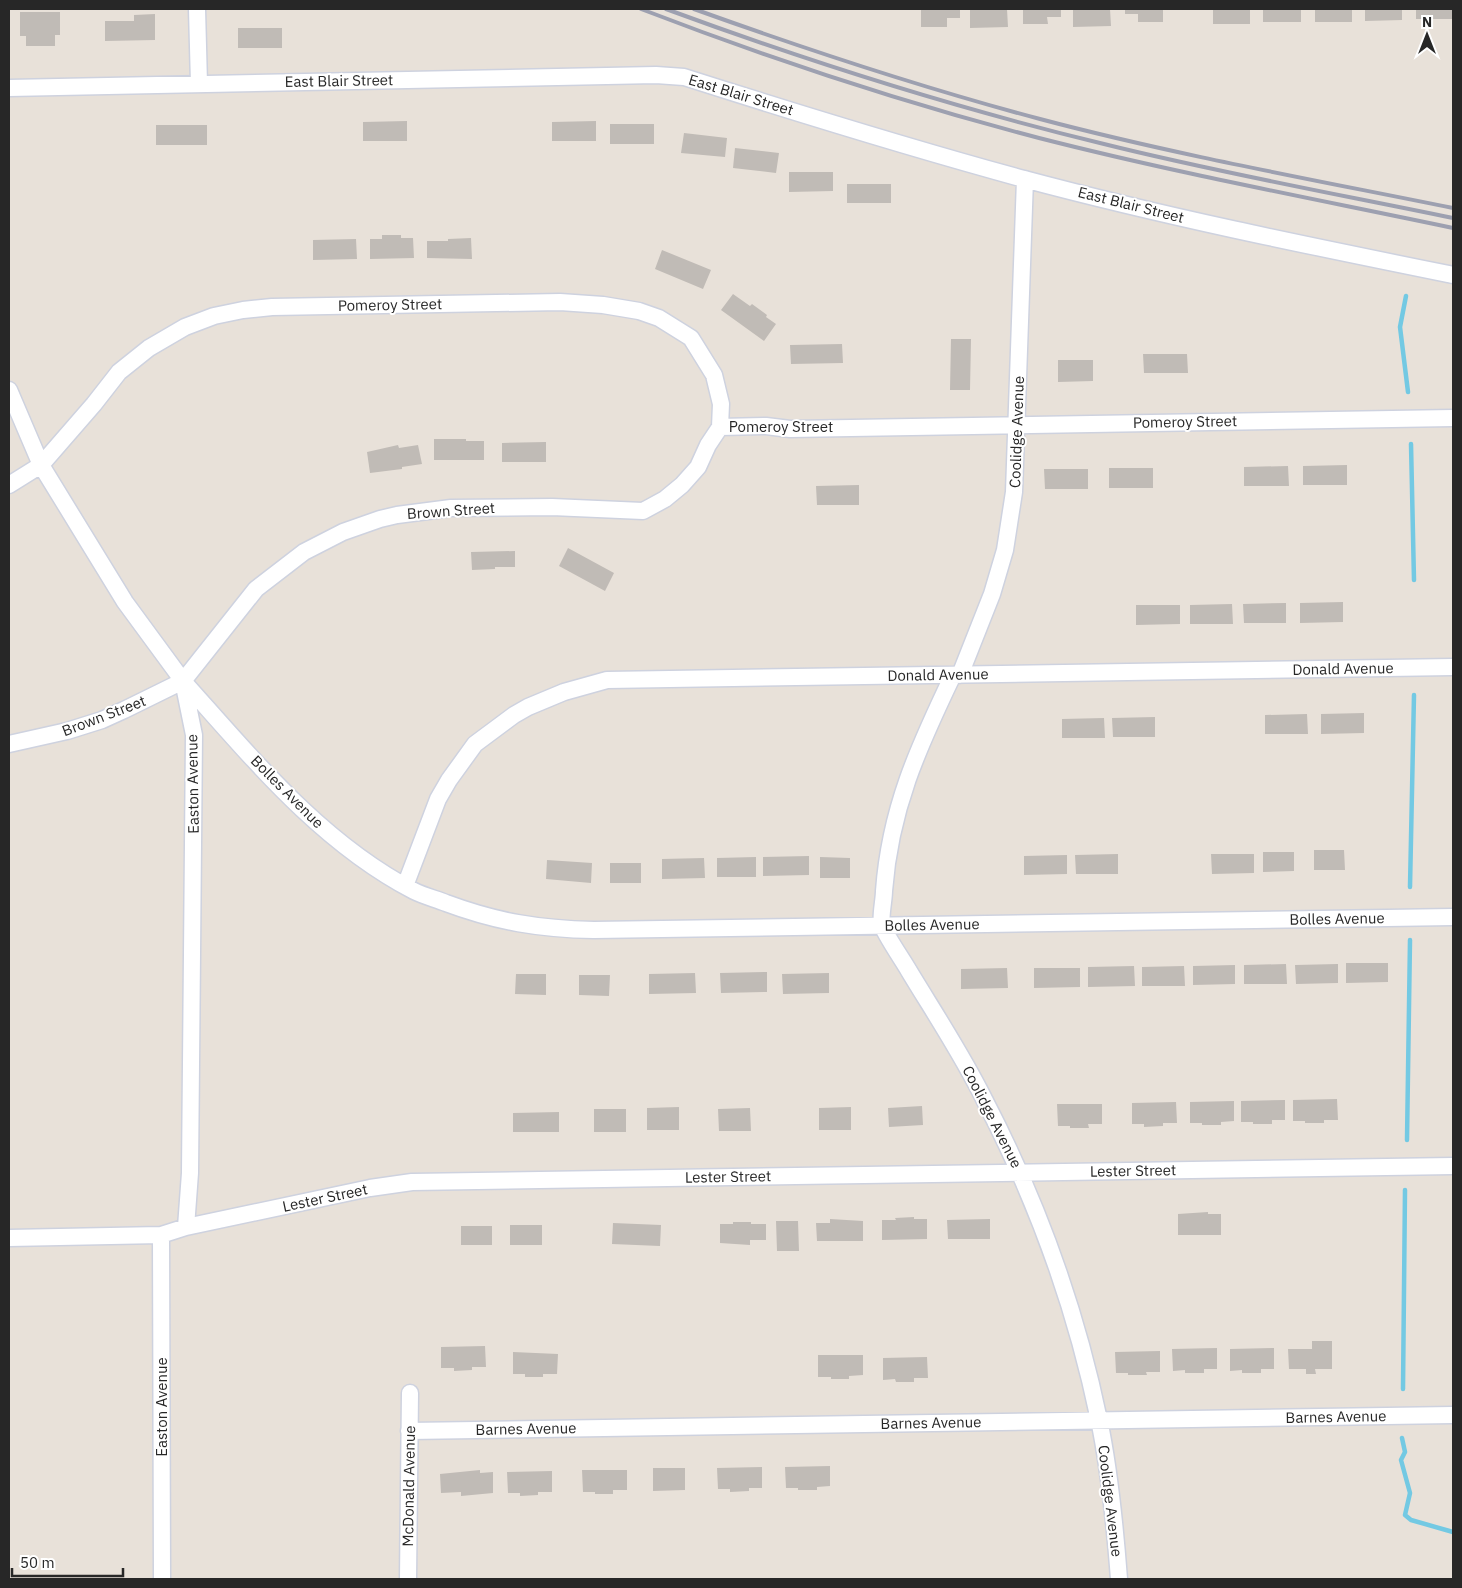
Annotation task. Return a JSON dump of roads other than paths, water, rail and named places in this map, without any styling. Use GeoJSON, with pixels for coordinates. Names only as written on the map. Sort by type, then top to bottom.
{"type":"FeatureCollection","features":[{"type":"Feature","properties":{"kind":"street"},"geometry":{"type":"LineString","coordinates":[[197,9],[199,84]]}},
{"type":"Feature","properties":{"kind":"street","name":"East Blair Street"},"geometry":{"type":"LineString","coordinates":[[9,88],[636,76],[684,77],[844,128],[1025,179],[1229,229],[1453,275]]}},
{"type":"Feature","properties":{"kind":"street","name":"Coolidge Avenue"},"geometry":{"type":"LineString","coordinates":[[1025,179],[1018,425],[1014,492],[1005,550],[992,594],[956,675],[921,742],[901,796],[889,845],[882,926],[985,1100],[1020,1173],[1052,1256],[1080,1343],[1099,1421],[1110,1495],[1119,1579]]}},
{"type":"Feature","properties":{"kind":"street","name":"Pomeroy Street"},"geometry":{"type":"LineString","coordinates":[[9,485],[41,466],[94,404],[118,372],[149,348],[185,327],[214,316],[272,307],[560,302],[603,305],[639,311],[659,318],[691,338],[714,375],[721,404],[720,427],[766,426],[790,429],[1453,418]]}},
{"type":"Feature","properties":{"kind":"street","name":"Easton Avenue"},"geometry":{"type":"LineString","coordinates":[[9,390],[41,466],[125,602],[183,681],[194,736],[195,769],[190,1173],[186,1227]]}},
{"type":"Feature","properties":{"kind":"street","name":"Brown Street"},"geometry":{"type":"LineString","coordinates":[[9,744],[60,733],[102,720],[183,681],[256,588],[304,552],[343,532],[397,515],[451,508],[552,507],[644,511],[665,499],[682,485],[698,467],[708,445],[720,427]]}},
{"type":"Feature","properties":{"kind":"street","name":"Donald Avenue"},"geometry":{"type":"LineString","coordinates":[[410,889],[430,817],[438,799],[475,744],[514,715],[542,700],[607,680],[1453,667]]}},
{"type":"Feature","properties":{"kind":"street","name":"Bolles Avenue"},"geometry":{"type":"LineString","coordinates":[[183,681],[279,788],[316,823],[370,865],[410,889],[479,915],[527,926],[594,930],[1453,917]]}},
{"type":"Feature","properties":{"kind":"street","name":"Lester Street"},"geometry":{"type":"LineString","coordinates":[[9,1238],[161,1235],[186,1227],[370,1188],[412,1182],[1453,1166]]}},
{"type":"Feature","properties":{"kind":"street","name":"Easton Avenue"},"geometry":{"type":"LineString","coordinates":[[161,1235],[162,1579]]}},
{"type":"Feature","properties":{"kind":"street","name":"McDonald Avenue"},"geometry":{"type":"LineString","coordinates":[[408,1579],[410,1393]]}},
{"type":"Feature","properties":{"kind":"street","name":"Barnes Avenue"},"geometry":{"type":"LineString","coordinates":[[409,1431],[1453,1415]]}},
{"type":"Feature","properties":{"kind":"waterway"},"geometry":{"type":"LineString","coordinates":[[1406,296],[1400,327],[1408,392]]}},
{"type":"Feature","properties":{"kind":"waterway"},"geometry":{"type":"LineString","coordinates":[[1411,444],[1414,580]]}},
{"type":"Feature","properties":{"kind":"waterway"},"geometry":{"type":"LineString","coordinates":[[1410,887],[1414,695]]}},
{"type":"Feature","properties":{"kind":"waterway"},"geometry":{"type":"LineString","coordinates":[[1407,1140],[1410,940]]}},
{"type":"Feature","properties":{"kind":"waterway"},"geometry":{"type":"LineString","coordinates":[[1403,1389],[1405,1190]]}},
{"type":"Feature","properties":{"kind":"waterway"},"geometry":{"type":"LineString","coordinates":[[1402,1438],[1405,1452],[1401,1460],[1410,1493],[1405,1515],[1411,1520],[1453,1532]]}},
{"type":"Feature","properties":{"kind":"railway"},"geometry":{"type":"LineString","coordinates":[[641,9],[838,79],[938,110],[1039,138],[1142,163],[1453,228]]}},
{"type":"Feature","properties":{"kind":"railway"},"geometry":{"type":"LineString","coordinates":[[666,9],[829,66],[1048,130],[1148,155],[1453,218]]}},
{"type":"Feature","properties":{"kind":"railway"},"geometry":{"type":"LineString","coordinates":[[694,9],[866,68],[1040,119],[1194,156],[1453,208]]}}]}
